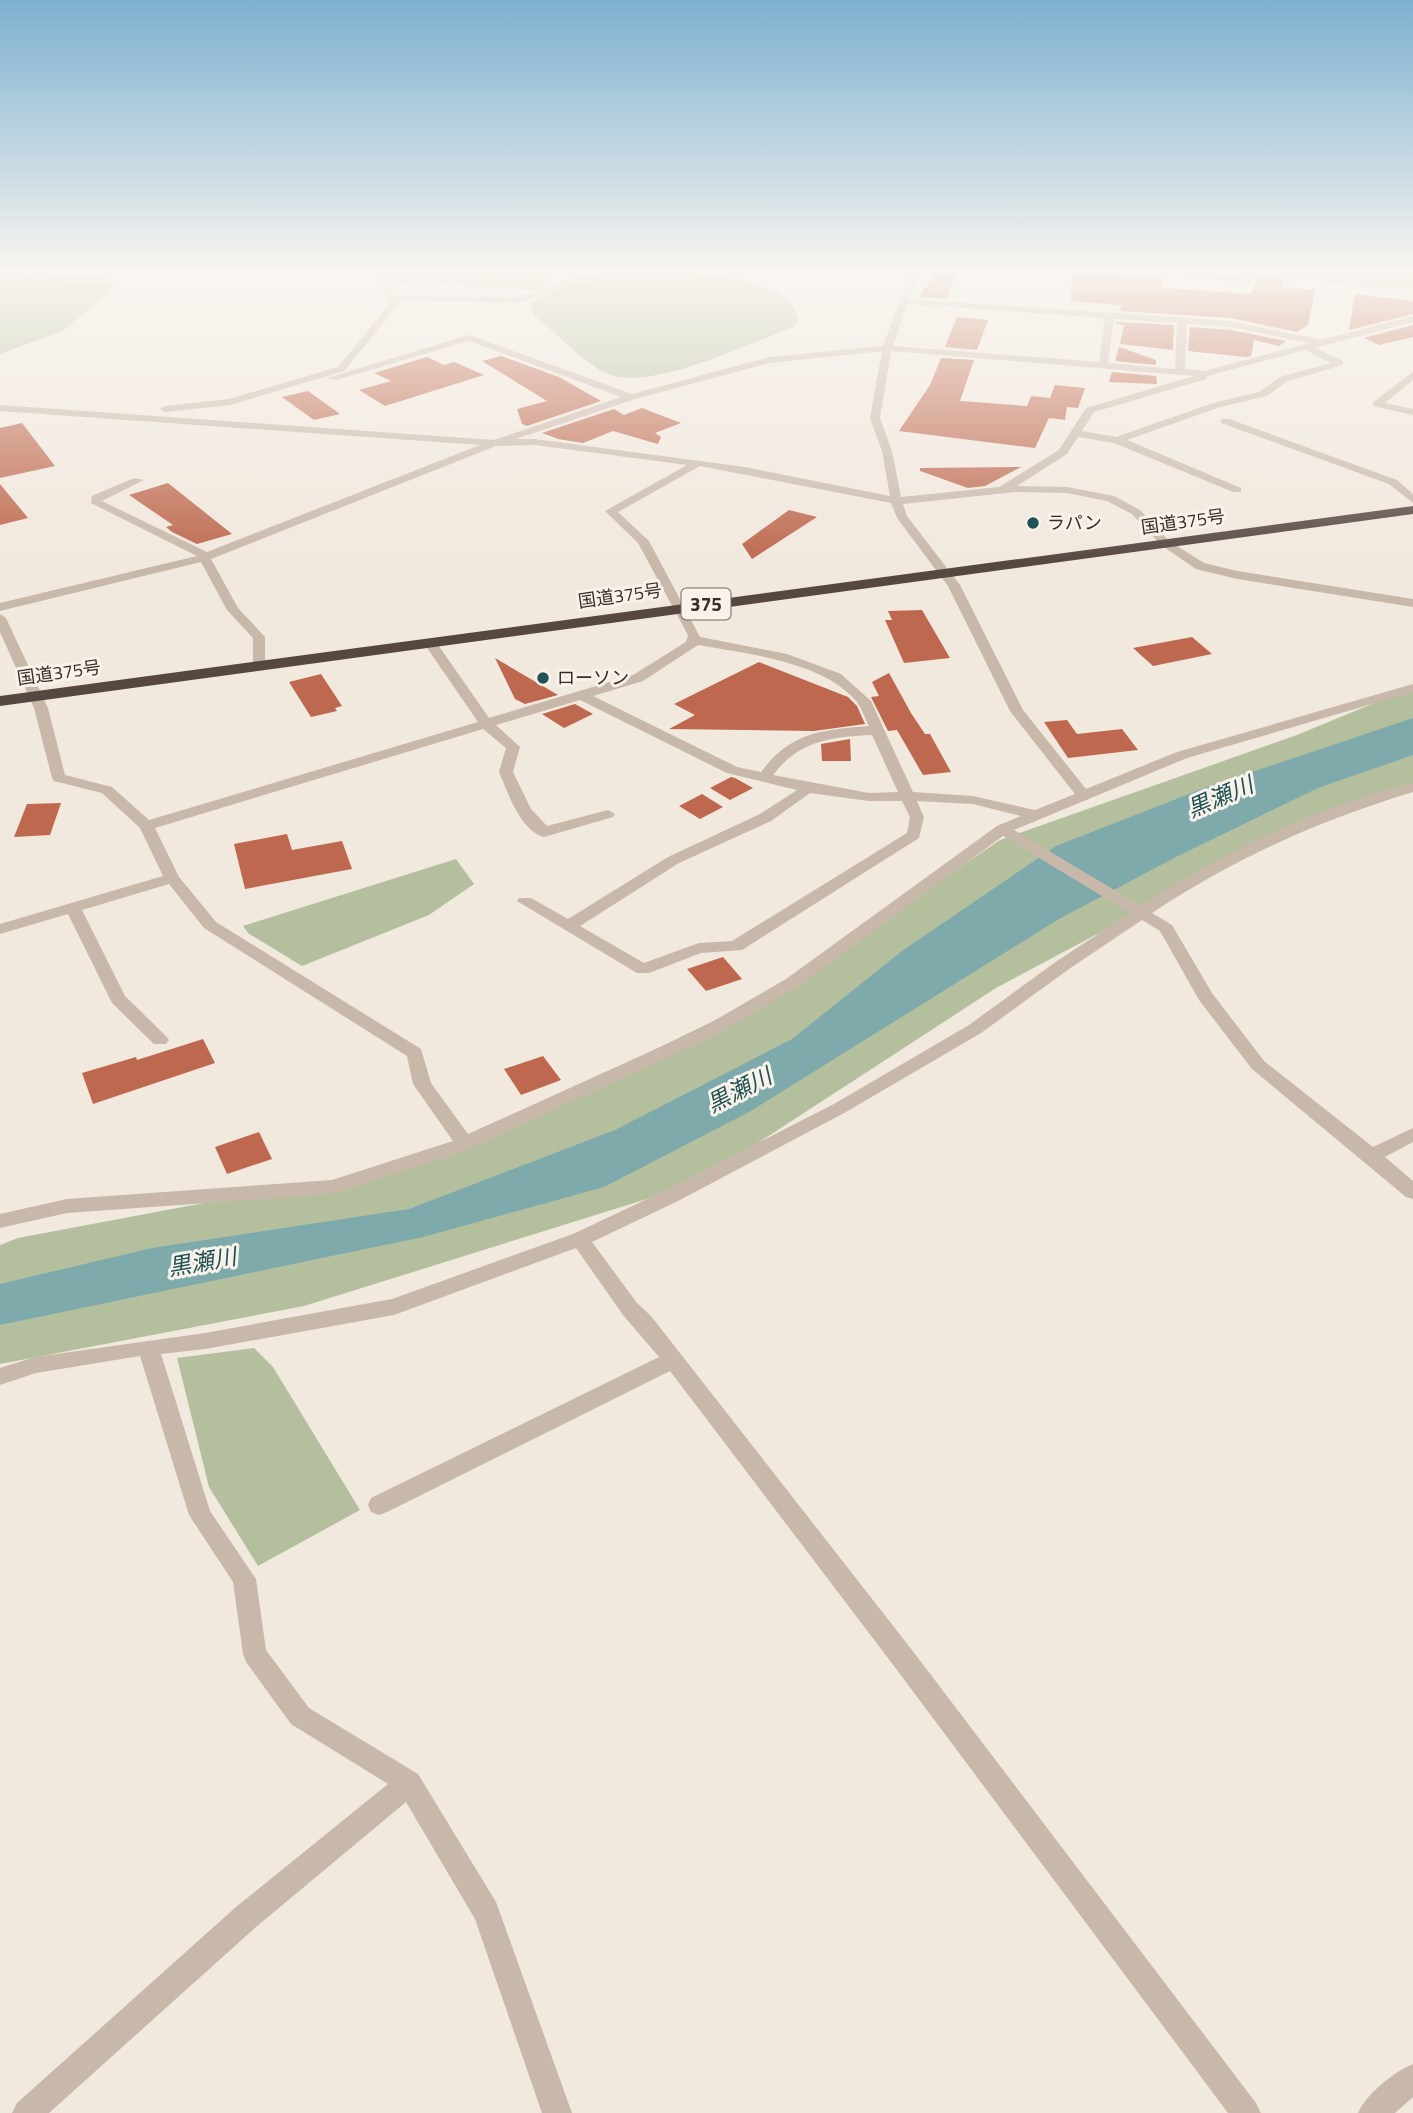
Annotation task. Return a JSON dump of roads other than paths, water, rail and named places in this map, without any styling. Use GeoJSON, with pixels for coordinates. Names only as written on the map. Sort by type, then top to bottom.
{"type":"FeatureCollection","features":[{"type":"Feature","properties":{"kind":"highway","name":"国道375号"},"geometry":{"type":"LineString","coordinates":[[0,701],[1413,510]]}},
{"type":"Feature","properties":{"kind":"street"},"geometry":{"type":"LineString","coordinates":[[126,416],[132,410],[187,408],[230,402],[343,367]]}},
{"type":"Feature","properties":{"kind":"street"},"geometry":{"type":"LineString","coordinates":[[190,421],[373,367]]}},
{"type":"Feature","properties":{"kind":"street"},"geometry":{"type":"LineString","coordinates":[[548,367],[631,397]]}},
{"type":"Feature","properties":{"kind":"street"},"geometry":{"type":"LineString","coordinates":[[0,607],[203,558],[495,443],[631,397],[745,367]]}},
{"type":"Feature","properties":{"kind":"street"},"geometry":{"type":"LineString","coordinates":[[884,367],[875,418],[887,451],[895,501],[901,516],[946,573],[1017,711],[1083,795]]}},
{"type":"Feature","properties":{"kind":"street"},"geometry":{"type":"LineString","coordinates":[[1111,367],[1204,374]]}},
{"type":"Feature","properties":{"kind":"street"},"geometry":{"type":"LineString","coordinates":[[1181,367],[1181,372]]}},
{"type":"Feature","properties":{"kind":"street"},"geometry":{"type":"LineString","coordinates":[[1001,490],[1063,452],[1090,410],[1232,367]]}},
{"type":"Feature","properties":{"kind":"street"},"geometry":{"type":"LineString","coordinates":[[1117,440],[1205,409],[1263,394],[1284,379],[1327,367]]}},
{"type":"Feature","properties":{"kind":"street"},"geometry":{"type":"LineString","coordinates":[[1413,375],[1377,404],[1413,412]]}},
{"type":"Feature","properties":{"kind":"street"},"geometry":{"type":"LineString","coordinates":[[0,408],[495,443],[535,442],[698,463],[895,501],[1001,490],[1067,490],[1110,498],[1136,512],[1165,543],[1200,566],[1237,575],[1413,603]]}},
{"type":"Feature","properties":{"kind":"street"},"geometry":{"type":"LineString","coordinates":[[1225,421],[1393,482],[1413,500]]}},
{"type":"Feature","properties":{"kind":"street"},"geometry":{"type":"LineString","coordinates":[[1075,433],[1117,440],[1237,490]]}},
{"type":"Feature","properties":{"kind":"street"},"geometry":{"type":"LineString","coordinates":[[146,826],[638,678],[692,644],[694,635],[643,541],[611,511],[698,463]]}},
{"type":"Feature","properties":{"kind":"street"},"geometry":{"type":"LineString","coordinates":[[138,480],[103,492],[96,498],[97,503],[201,552],[233,610],[259,637],[260,665]]}},
{"type":"Feature","properties":{"kind":"street"},"geometry":{"type":"LineString","coordinates":[[0,618],[36,696],[59,778],[107,790],[146,826],[172,878],[209,925],[415,1053],[422,1084],[464,1143]]}},
{"type":"Feature","properties":{"kind":"street"},"geometry":{"type":"LineString","coordinates":[[525,901],[643,970],[699,948],[736,946],[914,835],[918,817],[864,701],[836,677],[782,657],[693,640]]}},
{"type":"Feature","properties":{"kind":"street"},"geometry":{"type":"LineString","coordinates":[[429,642],[486,723],[513,747],[506,772],[524,811],[544,832],[608,814]]}},
{"type":"Feature","properties":{"kind":"street"},"geometry":{"type":"LineString","coordinates":[[0,1221],[67,1206],[333,1187],[464,1143],[706,1033],[781,989],[1036,814],[1182,755],[1413,688]]}},
{"type":"Feature","properties":{"kind":"street"},"geometry":{"type":"LineString","coordinates":[[581,695],[732,770],[807,788],[869,797],[973,800],[1036,814]]}},
{"type":"Feature","properties":{"kind":"street"},"geometry":{"type":"LineString","coordinates":[[764,778],[777,758],[798,741],[828,734],[878,730]]}},
{"type":"Feature","properties":{"kind":"street"},"geometry":{"type":"LineString","coordinates":[[0,1377],[34,1365],[205,1341],[394,1307],[580,1239],[671,1196],[840,1108],[975,1029],[1137,912],[1240,855],[1350,806],[1413,787]]}},
{"type":"Feature","properties":{"kind":"street"},"geometry":{"type":"LineString","coordinates":[[568,926],[688,852],[750,827],[799,797],[807,788]]}},
{"type":"Feature","properties":{"kind":"street"},"geometry":{"type":"LineString","coordinates":[[1008,832],[1166,928],[1205,996],[1258,1065],[1413,1192]]}},
{"type":"Feature","properties":{"kind":"street"},"geometry":{"type":"LineString","coordinates":[[0,929],[172,878]]}},
{"type":"Feature","properties":{"kind":"street"},"geometry":{"type":"LineString","coordinates":[[74,907],[118,999],[160,1041]]}},
{"type":"Feature","properties":{"kind":"street"},"geometry":{"type":"LineString","coordinates":[[1372,1156],[1413,1134]]}},
{"type":"Feature","properties":{"kind":"street"},"geometry":{"type":"LineString","coordinates":[[580,1239],[630,1309],[644,1322],[903,1658],[1246,2113]]}},
{"type":"Feature","properties":{"kind":"street"},"geometry":{"type":"LineString","coordinates":[[148,1347],[200,1515],[244,1579],[255,1654],[300,1716],[409,1783],[486,1912],[556,2113]]}},
{"type":"Feature","properties":{"kind":"street"},"geometry":{"type":"LineString","coordinates":[[379,1505],[673,1360]]}},
{"type":"Feature","properties":{"kind":"street"},"geometry":{"type":"LineString","coordinates":[[27,2113],[246,1917],[409,1783]]}},
{"type":"Feature","properties":{"kind":"street"},"geometry":{"type":"LineString","coordinates":[[1373,2113],[1413,2078]]}},
{"type":"Feature","properties":{"kind":"water","name":"黒瀬川"},"geometry":{"type":"Polygon","coordinates":[[[1413,718],[1413,755],[1318,788],[1176,857],[1059,919],[749,1112],[604,1187],[423,1237],[0,1325],[0,1284],[152,1248],[409,1209],[615,1130],[792,1039],[902,951],[1056,846],[1207,787],[1413,718]]]}},
{"type":"Feature","properties":{"kind":"place","name":"ラパン"},"geometry":{"type":"Point","coordinates":[1033,523]}},
{"type":"Feature","properties":{"kind":"place","name":"ローソン"},"geometry":{"type":"Point","coordinates":[543,678]}}]}
